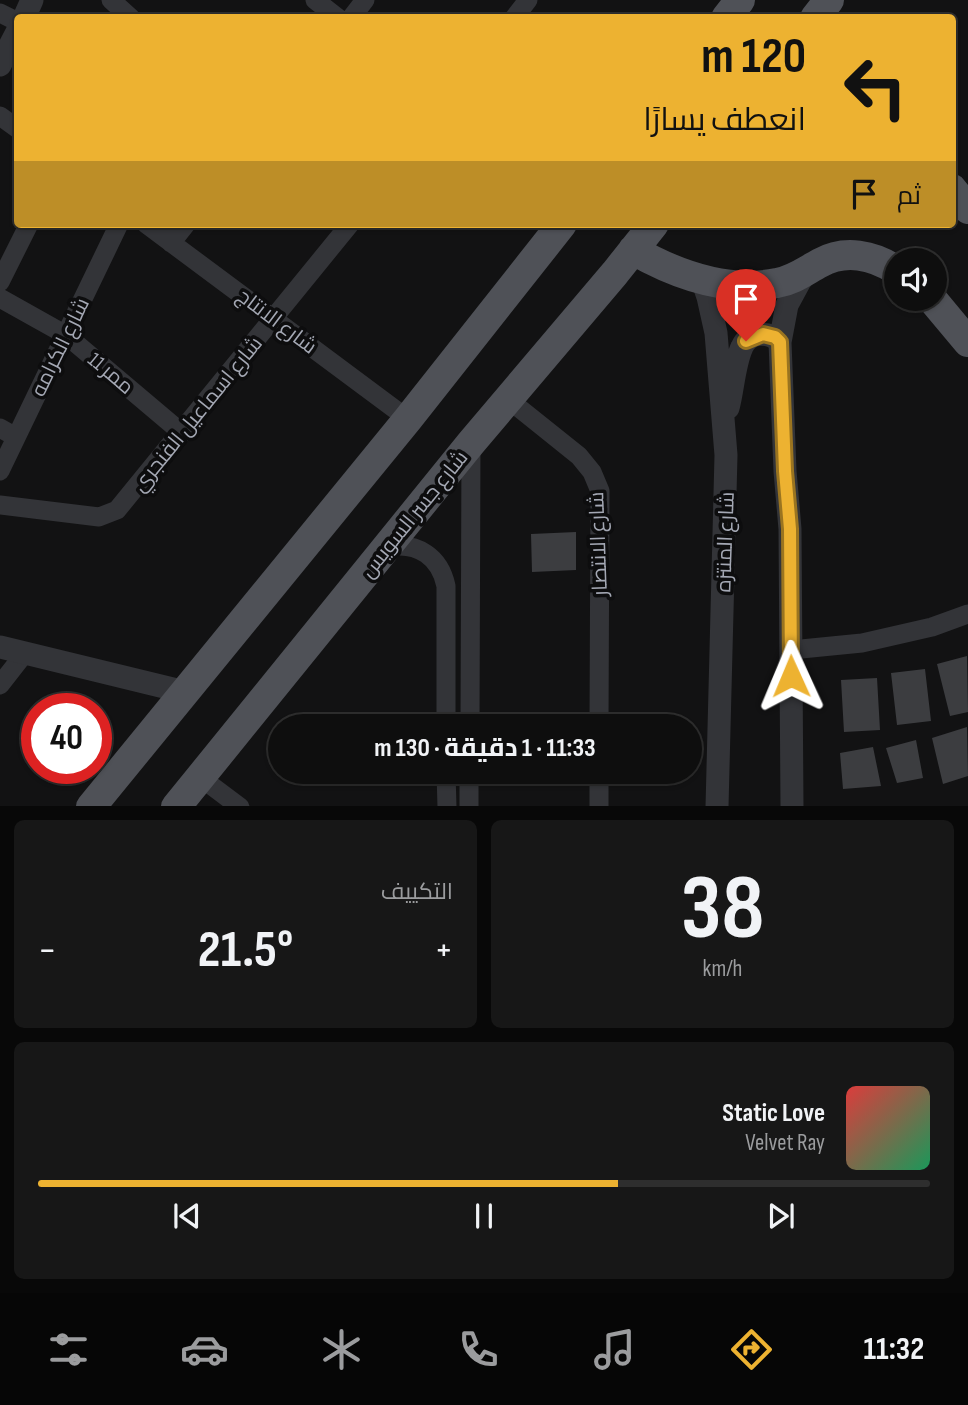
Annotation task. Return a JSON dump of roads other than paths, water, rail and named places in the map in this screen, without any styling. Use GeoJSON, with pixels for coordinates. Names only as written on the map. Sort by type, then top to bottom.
{"type":"FeatureCollection","features":[{"type":"Feature","properties":{"kind":"main road"},"geometry":{"type":"LineString","coordinates":[[729,14],[740,0]]}},
{"type":"Feature","properties":{"kind":"main road"},"geometry":{"type":"LineString","coordinates":[[818,14],[829,0]]}},
{"type":"Feature","properties":{"kind":"main road"},"geometry":{"type":"LineString","coordinates":[[956,194],[968,209]]}},
{"type":"Feature","properties":{"kind":"main road"},"geometry":{"type":"LineString","coordinates":[[92,806],[408,419],[559,228]]}},
{"type":"Feature","properties":{"kind":"main road","name":"شارع جسر السويس"},"geometry":{"type":"LineString","coordinates":[[177,806],[471,443],[650,228]]}},
{"type":"Feature","properties":{"kind":"main road"},"geometry":{"type":"LineString","coordinates":[[633,250],[655,263],[702,279],[751,285],[775,284],[798,278],[833,258],[857,255],[884,263]]}},
{"type":"Feature","properties":{"kind":"main road"},"geometry":{"type":"LineString","coordinates":[[942,311],[968,342]]}},
{"type":"Feature","properties":{"kind":"street"},"geometry":{"type":"LineString","coordinates":[[111,0],[127,14]]}},
{"type":"Feature","properties":{"kind":"street"},"geometry":{"type":"LineString","coordinates":[[315,0],[333,14]]}},
{"type":"Feature","properties":{"kind":"street"},"geometry":{"type":"LineString","coordinates":[[354,14],[365,0]]}},
{"type":"Feature","properties":{"kind":"street"},"geometry":{"type":"LineString","coordinates":[[517,14],[528,0]]}},
{"type":"Feature","properties":{"kind":"street"},"geometry":{"type":"LineString","coordinates":[[0,65],[14,38]]}},
{"type":"Feature","properties":{"kind":"street"},"geometry":{"type":"LineString","coordinates":[[0,282],[27,228]]}},
{"type":"Feature","properties":{"kind":"street","name":"شارع الكرامه"},"geometry":{"type":"LineString","coordinates":[[0,471],[8,433],[66,335],[117,228]]}},
{"type":"Feature","properties":{"kind":"street","name":"شارع الانتاج"},"geometry":{"type":"LineString","coordinates":[[151,228],[408,419]]}},
{"type":"Feature","properties":{"kind":"street"},"geometry":{"type":"LineString","coordinates":[[171,243],[183,228]]}},
{"type":"Feature","properties":{"kind":"street","name":"شارع اسماعيل الفنجري"},"geometry":{"type":"LineString","coordinates":[[0,505],[99,517],[108,515],[124,503],[347,228]]}},
{"type":"Feature","properties":{"kind":"street"},"geometry":{"type":"LineString","coordinates":[[792,806],[790,529],[780,342],[787,305],[809,270]]}},
{"type":"Feature","properties":{"kind":"street","name":"شارع المنتزه"},"geometry":{"type":"LineString","coordinates":[[702,279],[714,324],[727,477],[717,806]]}},
{"type":"Feature","properties":{"kind":"street","name":"ممر 11"},"geometry":{"type":"LineString","coordinates":[[0,298],[66,335],[182,433]]}},
{"type":"Feature","properties":{"kind":"street"},"geometry":{"type":"LineString","coordinates":[[723,424],[740,353],[746,341],[763,334],[775,337],[780,342]]}},
{"type":"Feature","properties":{"kind":"street","name":"شارع الانتصار"},"geometry":{"type":"LineString","coordinates":[[509,400],[579,456],[593,472],[600,492],[599,714]]}},
{"type":"Feature","properties":{"kind":"street"},"geometry":{"type":"LineString","coordinates":[[470,714],[471,443]]}},
{"type":"Feature","properties":{"kind":"street"},"geometry":{"type":"LineString","coordinates":[[389,547],[408,546],[425,552],[444,576],[446,714]]}},
{"type":"Feature","properties":{"kind":"street"},"geometry":{"type":"LineString","coordinates":[[444,576],[446,570],[457,562],[470,562]]}},
{"type":"Feature","properties":{"kind":"street"},"geometry":{"type":"LineString","coordinates":[[790,650],[862,643],[932,627],[968,614]]}},
{"type":"Feature","properties":{"kind":"street"},"geometry":{"type":"LineString","coordinates":[[0,647],[186,692]]}},
{"type":"Feature","properties":{"kind":"street"},"geometry":{"type":"LineString","coordinates":[[0,685],[25,653]]}},
{"type":"Feature","properties":{"kind":"street"},"geometry":{"type":"LineString","coordinates":[[200,777],[239,806]]}},
{"type":"Feature","properties":{"kind":"street"},"geometry":{"type":"LineString","coordinates":[[446,784],[447,806]]}},
{"type":"Feature","properties":{"kind":"street"},"geometry":{"type":"LineString","coordinates":[[469,806],[470,784]]}},
{"type":"Feature","properties":{"kind":"street"},"geometry":{"type":"LineString","coordinates":[[599,784],[599,806]]}}]}
